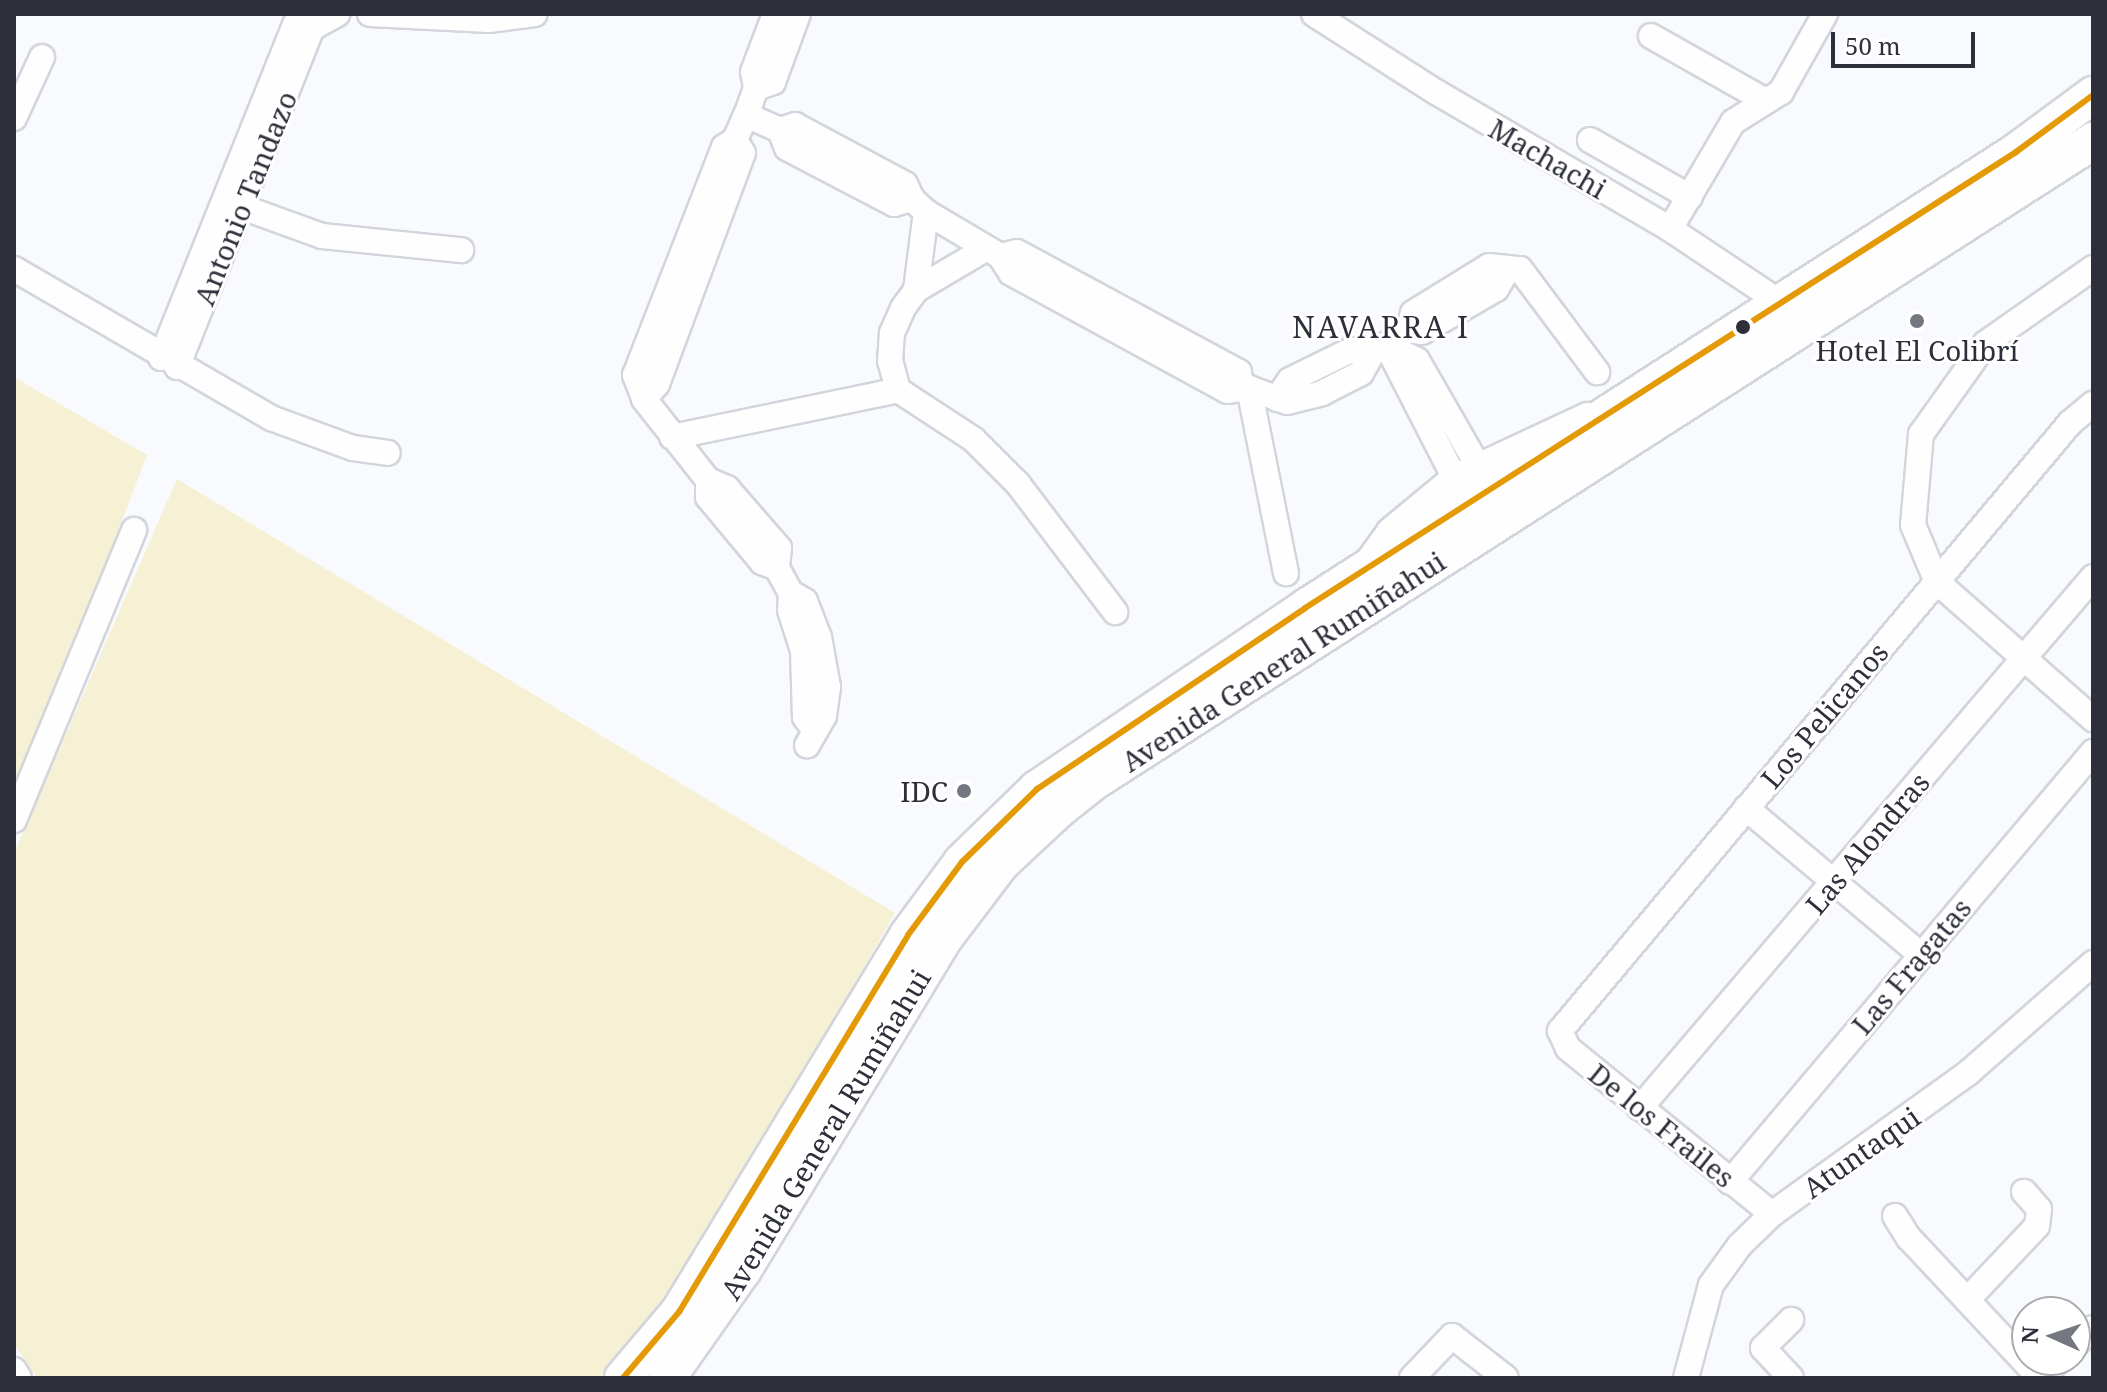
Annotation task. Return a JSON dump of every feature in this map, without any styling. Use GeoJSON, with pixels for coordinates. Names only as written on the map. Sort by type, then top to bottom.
{"type":"FeatureCollection","features":[{"type":"Feature","properties":{"kind":"highway","name":"Avenida General Rumiñahui"},"geometry":{"type":"LineString","coordinates":[[623,1378],[679,1312],[908,935],[962,862],[1037,789],[1362,571],[2016,152],[2093,95]]}},
{"type":"Feature","properties":{"kind":"highway","name":"Avenida General Rumiñahui"},"geometry":{"type":"LineString","coordinates":[[667,1378],[743,1270],[945,937],[1001,863],[1058,810],[1093,782],[2093,141]]}},
{"type":"Feature","properties":{"kind":"street","name":"Antonio Tandazo"},"geometry":{"type":"LineString","coordinates":[[169,362],[234,204],[299,22],[337,14]]}},
{"type":"Feature","properties":{"kind":"street"},"geometry":{"type":"LineString","coordinates":[[370,14],[461,17],[535,14]]}},
{"type":"Feature","properties":{"kind":"street"},"geometry":{"type":"LineString","coordinates":[[775,14],[753,72],[756,88],[735,140],[743,153],[657,384],[644,399],[708,480],[727,488],[779,548],[777,568],[791,593],[790,610],[803,651],[805,717],[810,737]]}},
{"type":"Feature","properties":{"kind":"street"},"geometry":{"type":"LineString","coordinates":[[756,88],[773,82],[798,14]]}},
{"type":"Feature","properties":{"kind":"street","name":"Machachi"},"geometry":{"type":"LineString","coordinates":[[1314,14],[1670,229],[1781,303]]}},
{"type":"Feature","properties":{"kind":"street"},"geometry":{"type":"LineString","coordinates":[[1670,229],[1733,122],[1781,92],[1825,14]]}},
{"type":"Feature","properties":{"kind":"street"},"geometry":{"type":"LineString","coordinates":[[1651,36],[1766,101]]}},
{"type":"Feature","properties":{"kind":"street"},"geometry":{"type":"LineString","coordinates":[[14,118],[42,57]]}},
{"type":"Feature","properties":{"kind":"street"},"geometry":{"type":"LineString","coordinates":[[746,115],[780,130],[787,148],[894,204],[919,206],[993,252],[1011,273],[1227,391],[1245,388],[1277,399],[1296,401],[1322,393],[1361,373],[1380,350],[1409,330],[1413,313],[1489,266],[1524,271],[1597,372]]}},
{"type":"Feature","properties":{"kind":"street"},"geometry":{"type":"LineString","coordinates":[[1590,140],[1690,197]]}},
{"type":"Feature","properties":{"kind":"street"},"geometry":{"type":"LineString","coordinates":[[234,204],[322,236],[461,250]]}},
{"type":"Feature","properties":{"kind":"street"},"geometry":{"type":"LineString","coordinates":[[919,206],[916,290],[892,333],[890,361],[898,390],[973,439],[1018,484],[1115,612]]}},
{"type":"Feature","properties":{"kind":"street"},"geometry":{"type":"LineString","coordinates":[[916,290],[993,252]]}},
{"type":"Feature","properties":{"kind":"street"},"geometry":{"type":"LineString","coordinates":[[2093,268],[1986,343],[1921,434],[1913,525],[1937,582],[2093,719]]}},
{"type":"Feature","properties":{"kind":"street"},"geometry":{"type":"LineString","coordinates":[[14,269],[169,362],[271,418],[353,448],[388,453]]}},
{"type":"Feature","properties":{"kind":"street"},"geometry":{"type":"LineString","coordinates":[[1380,350],[1417,360],[1478,466]]}},
{"type":"Feature","properties":{"kind":"street"},"geometry":{"type":"LineString","coordinates":[[1380,350],[1454,477]]}},
{"type":"Feature","properties":{"kind":"street"},"geometry":{"type":"LineString","coordinates":[[1245,388],[1286,573]]}},
{"type":"Feature","properties":{"kind":"street"},"geometry":{"type":"LineString","coordinates":[[672,437],[898,390]]}},
{"type":"Feature","properties":{"kind":"street","name":"Los Pelicanos"},"geometry":{"type":"LineString","coordinates":[[1560,1031],[2070,423],[2093,404]]}},
{"type":"Feature","properties":{"kind":"street"},"geometry":{"type":"LineString","coordinates":[[1362,571],[1389,531],[1454,477],[1567,420],[1610,412]]}},
{"type":"Feature","properties":{"kind":"street"},"geometry":{"type":"LineString","coordinates":[[14,820],[134,530]]}},
{"type":"Feature","properties":{"kind":"street","name":"Las Alondras"},"geometry":{"type":"LineString","coordinates":[[1640,1108],[2093,577]]}},
{"type":"Feature","properties":{"kind":"street","name":"Las Fragatas"},"geometry":{"type":"LineString","coordinates":[[1730,1182],[2093,752]]}},
{"type":"Feature","properties":{"kind":"street"},"geometry":{"type":"LineString","coordinates":[[1746,808],[1921,955]]}},
{"type":"Feature","properties":{"kind":"street","name":"Atuntaqui"},"geometry":{"type":"LineString","coordinates":[[1686,1378],[1720,1267],[1772,1214],[1968,1073],[2093,963]]}},
{"type":"Feature","properties":{"kind":"street","name":"De los Frailes"},"geometry":{"type":"LineString","coordinates":[[1560,1031],[1568,1048],[1772,1214]]}},
{"type":"Feature","properties":{"kind":"street"},"geometry":{"type":"LineString","coordinates":[[1968,1299],[2037,1226],[2039,1209],[2024,1192]]}},
{"type":"Feature","properties":{"kind":"street"},"geometry":{"type":"LineString","coordinates":[[1895,1216],[2011,1346]]}},
{"type":"Feature","properties":{"kind":"street"},"geometry":{"type":"LineString","coordinates":[[1791,1320],[1763,1348],[1791,1378]]}},
{"type":"Feature","properties":{"kind":"street"},"geometry":{"type":"LineString","coordinates":[[1412,1378],[1450,1337],[1463,1340],[1506,1378]]}},
{"type":"Feature","properties":{"kind":"street"},"geometry":{"type":"LineString","coordinates":[[14,1370],[19,1378]]}},
{"type":"Feature","properties":{"kind":"shaded area"},"geometry":{"type":"Polygon","coordinates":[[[14,377],[147,455],[38,742],[14,790],[14,377]]]}},
{"type":"Feature","properties":{"kind":"shaded area"},"geometry":{"type":"Polygon","coordinates":[[[177,479],[895,913],[729,1203],[645,1329],[600,1378],[37,1378],[14,1344],[14,853],[177,479]]]}},
{"type":"Feature","properties":{"kind":"transit line"},"geometry":{"type":"LineString","coordinates":[[623,1378],[679,1312],[908,935],[962,862],[1037,789],[1305,608],[2016,152],[2093,95]]}},
{"type":"Feature","properties":{"kind":"place","name":"Hotel El Colibrí"},"geometry":{"type":"Point","coordinates":[1917,321]}},
{"type":"Feature","properties":{"kind":"place","name":"IDC"},"geometry":{"type":"Point","coordinates":[964,791]}},
{"type":"Feature","properties":{"kind":"district","name":"NAVARRA I"},"geometry":{"type":"Point","coordinates":[1381,327]}}]}
